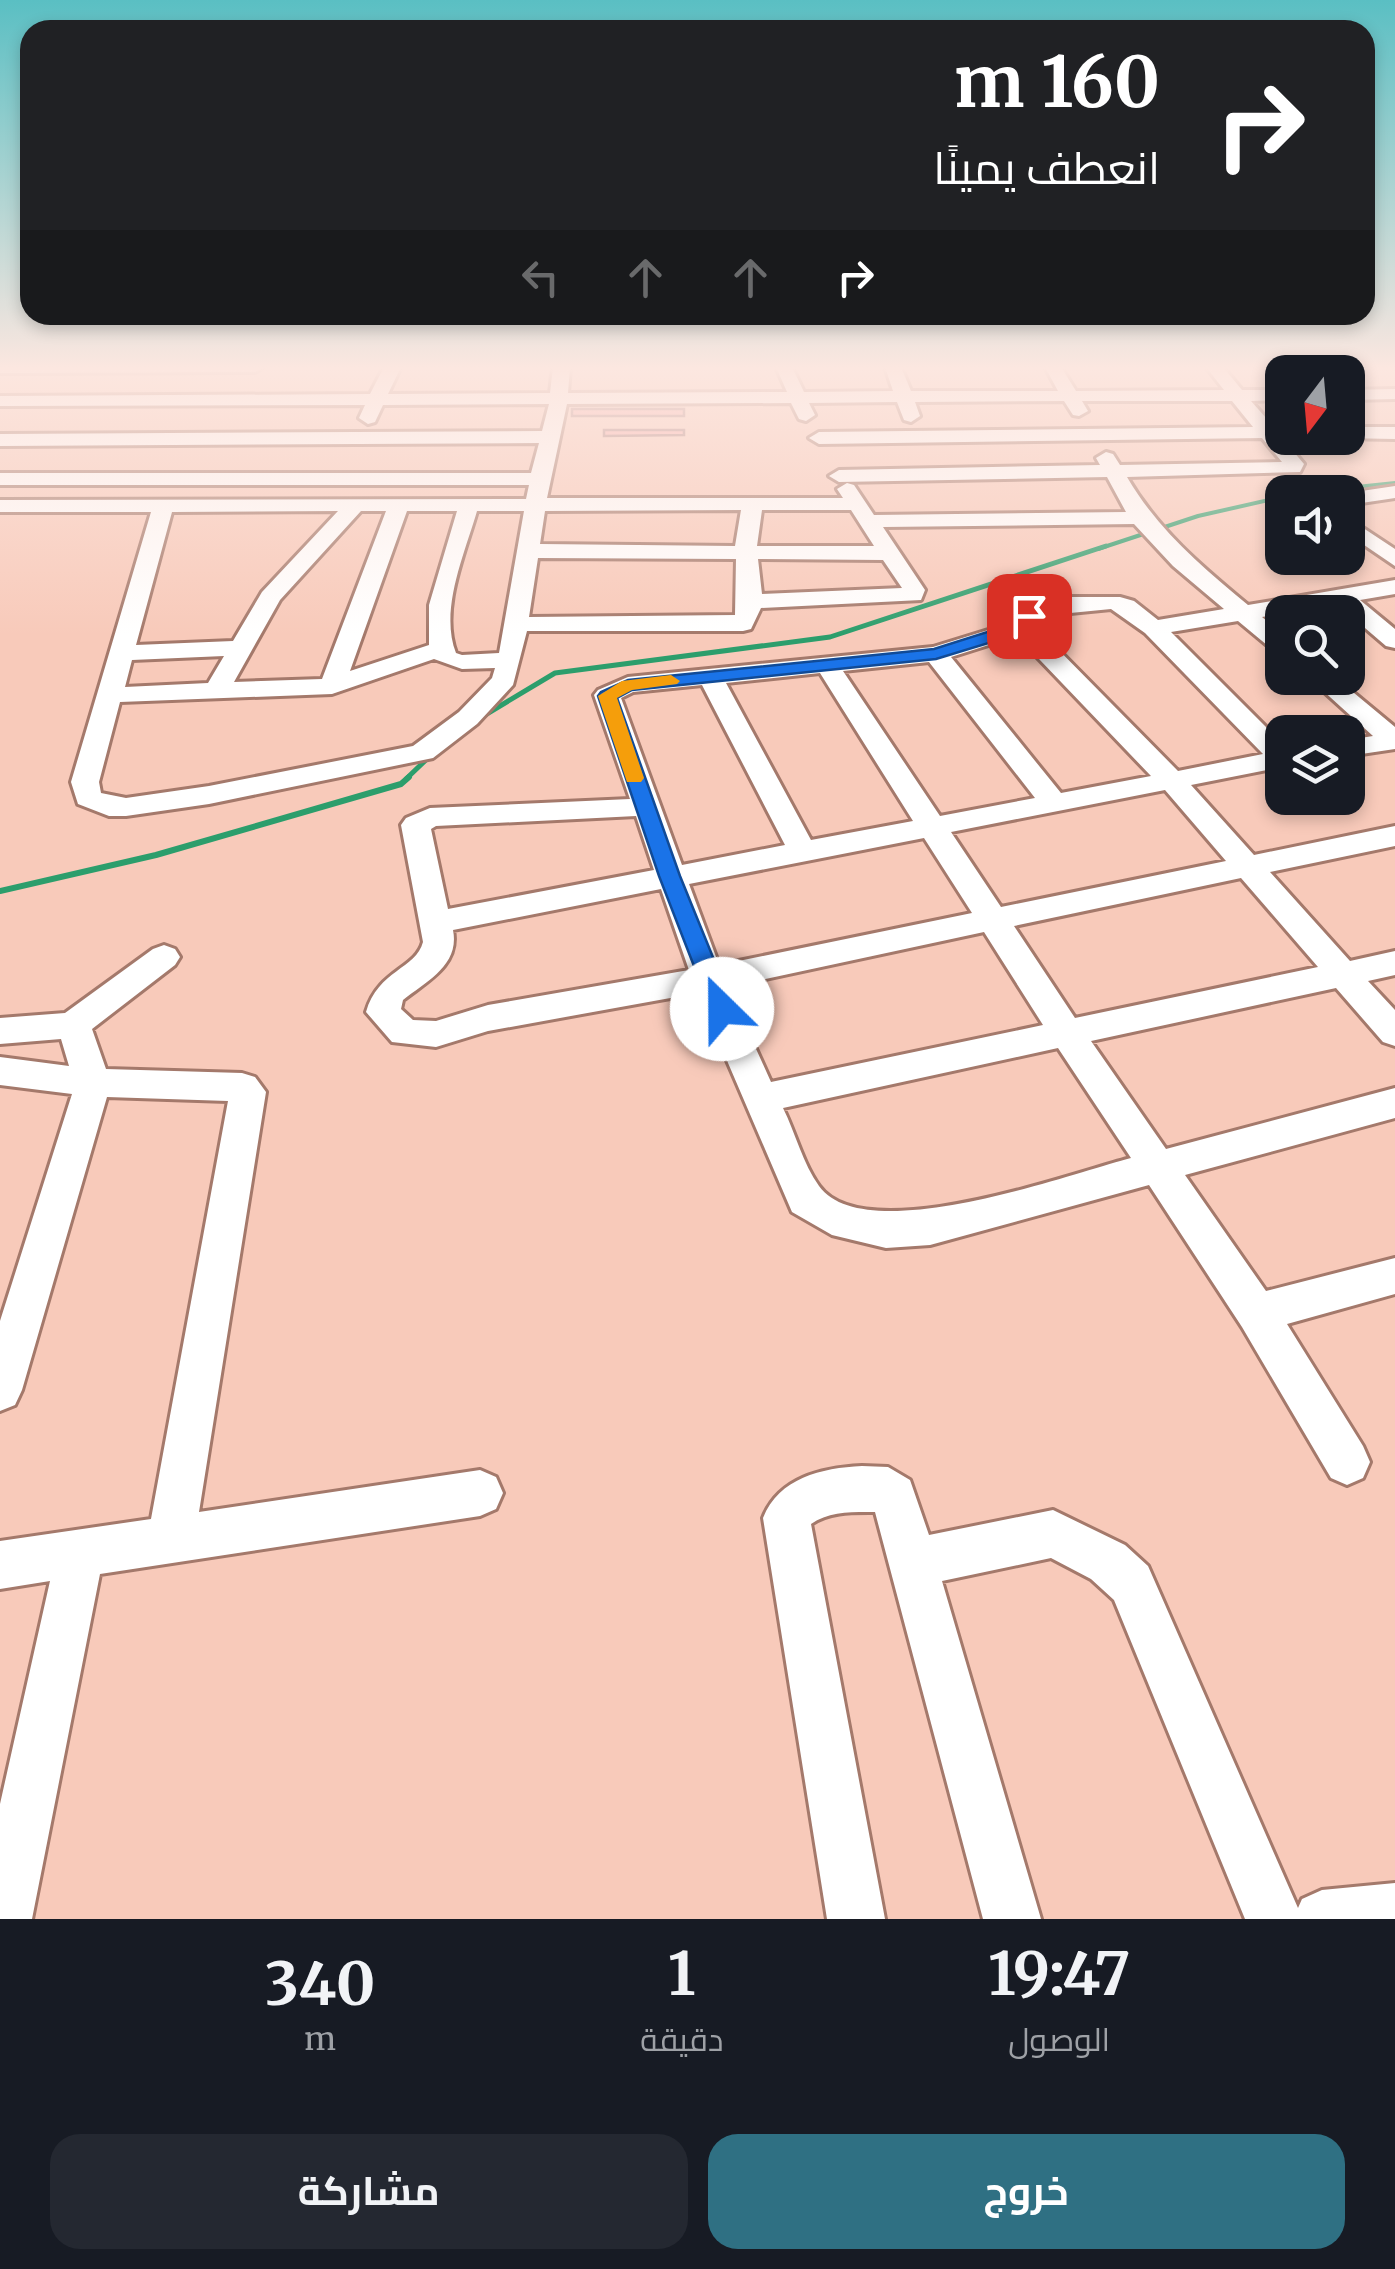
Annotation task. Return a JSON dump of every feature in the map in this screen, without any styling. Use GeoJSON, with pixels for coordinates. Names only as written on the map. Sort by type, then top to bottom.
{"type":"FeatureCollection","features":[{"type":"Feature","properties":{"kind":"street"},"geometry":{"type":"LineString","coordinates":[[125,505],[159,457]]}},
{"type":"Feature","properties":{"kind":"street"},"geometry":{"type":"LineString","coordinates":[[325,508],[350,457]]}},
{"type":"Feature","properties":{"kind":"street"},"geometry":{"type":"LineString","coordinates":[[163,505],[85,782],[88,798],[110,807],[209,795],[423,752],[487,700],[504,680],[547,457]]}},
{"type":"Feature","properties":{"kind":"street"},"geometry":{"type":"LineString","coordinates":[[750,601],[913,595],[914,590],[886,552],[829,457]]}},
{"type":"Feature","properties":{"kind":"street"},"geometry":{"type":"LineString","coordinates":[[925,457],[939,498]]}},
{"type":"Feature","properties":{"kind":"street"},"geometry":{"type":"LineString","coordinates":[[1105,457],[1140,518],[1180,561],[1265,630]]}},
{"type":"Feature","properties":{"kind":"street"},"geometry":{"type":"LineString","coordinates":[[0,479],[340,479],[861,512],[1115,474],[1293,468],[1290,457]]}},
{"type":"Feature","properties":{"kind":"street"},"geometry":{"type":"LineString","coordinates":[[840,476],[939,498],[1140,518]]}},
{"type":"Feature","properties":{"kind":"street"},"geometry":{"type":"LineString","coordinates":[[0,506],[468,505],[538,492]]}},
{"type":"Feature","properties":{"kind":"street"},"geometry":{"type":"LineString","coordinates":[[1365,496],[1395,492]]}},
{"type":"Feature","properties":{"kind":"street"},"geometry":{"type":"LineString","coordinates":[[516,624],[732,626],[747,618],[750,601],[747,552],[753,520],[751,504]]}},
{"type":"Feature","properties":{"kind":"street"},"geometry":{"type":"LineString","coordinates":[[468,505],[444,588],[440,649],[446,658],[462,662],[510,660]]}},
{"type":"Feature","properties":{"kind":"street"},"geometry":{"type":"LineString","coordinates":[[332,686],[398,506]]}},
{"type":"Feature","properties":{"kind":"street"},"geometry":{"type":"LineString","coordinates":[[216,692],[270,597],[354,507]]}},
{"type":"Feature","properties":{"kind":"street"},"geometry":{"type":"LineString","coordinates":[[1365,537],[1395,559]]}},
{"type":"Feature","properties":{"kind":"street"},"geometry":{"type":"LineString","coordinates":[[529,551],[886,552]]}},
{"type":"Feature","properties":{"kind":"street"},"geometry":{"type":"LineString","coordinates":[[1348,595],[1395,587]]}},
{"type":"Feature","properties":{"kind":"street"},"geometry":{"type":"LineString","coordinates":[[1265,741],[1153,628],[1126,606],[1100,602],[1042,610],[1022,627],[936,654],[628,685],[607,696],[708,980],[806,1200],[846,1223],[886,1231],[930,1228],[1395,1104]]}},
{"type":"Feature","properties":{"kind":"street"},"geometry":{"type":"LineString","coordinates":[[1153,628],[1265,609]]}},
{"type":"Feature","properties":{"kind":"street"},"geometry":{"type":"LineString","coordinates":[[1365,616],[1395,641]]}},
{"type":"Feature","properties":{"kind":"street"},"geometry":{"type":"LineString","coordinates":[[1022,627],[1170,780],[1395,1033]]}},
{"type":"Feature","properties":{"kind":"street"},"geometry":{"type":"LineString","coordinates":[[121,653],[240,648]]}},
{"type":"Feature","properties":{"kind":"street"},"geometry":{"type":"LineString","coordinates":[[109,696],[332,686],[440,649]]}},
{"type":"Feature","properties":{"kind":"street"},"geometry":{"type":"LineString","coordinates":[[936,654],[1052,800]]}},
{"type":"Feature","properties":{"kind":"street"},"geometry":{"type":"LineString","coordinates":[[827,665],[1067,1034],[1257,1313],[1347,1462]]}},
{"type":"Feature","properties":{"kind":"street"},"geometry":{"type":"LineString","coordinates":[[710,676],[802,850]]}},
{"type":"Feature","properties":{"kind":"street"},"geometry":{"type":"LineString","coordinates":[[1340,695],[1395,741]]}},
{"type":"Feature","properties":{"kind":"street"},"geometry":{"type":"LineString","coordinates":[[1365,745],[1395,741]]}},
{"type":"Feature","properties":{"kind":"street"},"geometry":{"type":"LineString","coordinates":[[433,923],[1265,761]]}},
{"type":"Feature","properties":{"kind":"street"},"geometry":{"type":"LineString","coordinates":[[644,807],[430,817],[420,821],[416,826],[438,942],[435,958],[388,994],[383,1012],[404,1033],[416,1036],[488,1018],[708,980],[1395,836]]}},
{"type":"Feature","properties":{"kind":"street"},"geometry":{"type":"LineString","coordinates":[[0,1031],[74,1025],[164,957]]}},
{"type":"Feature","properties":{"kind":"street"},"geometry":{"type":"LineString","coordinates":[[763,1098],[1395,963]]}},
{"type":"Feature","properties":{"kind":"street"},"geometry":{"type":"LineString","coordinates":[[3,1373],[92,1083],[74,1025]]}},
{"type":"Feature","properties":{"kind":"street"},"geometry":{"type":"LineString","coordinates":[[0,1071],[92,1083],[242,1087],[248,1092],[170,1542]]}},
{"type":"Feature","properties":{"kind":"street"},"geometry":{"type":"LineString","coordinates":[[1257,1313],[1395,1276]]}},
{"type":"Feature","properties":{"kind":"street"},"geometry":{"type":"LineString","coordinates":[[856,1919],[786,1518],[788,1512],[826,1494],[852,1490],[888,1490],[894,1496],[1012,1919]]}},
{"type":"Feature","properties":{"kind":"street"},"geometry":{"type":"LineString","coordinates":[[0,1565],[480,1493]]}},
{"type":"Feature","properties":{"kind":"street"},"geometry":{"type":"LineString","coordinates":[[915,1562],[1053,1534],[1108,1562],[1131,1583],[1274,1919]]}},
{"type":"Feature","properties":{"kind":"street"},"geometry":{"type":"LineString","coordinates":[[3,1919],[80,1554]]}},
{"type":"Feature","properties":{"kind":"street"},"geometry":{"type":"LineString","coordinates":[[1322,1919],[1395,1912]]}},
{"type":"Feature","properties":{"kind":"waterway"},"geometry":{"type":"LineString","coordinates":[[1365,486],[1395,483]]}},
{"type":"Feature","properties":{"kind":"waterway"},"geometry":{"type":"LineString","coordinates":[[1098,549],[1198,516],[1265,501]]}},
{"type":"Feature","properties":{"kind":"waterway"},"geometry":{"type":"LineString","coordinates":[[480,718],[555,673],[830,637],[1106,546]]}},
{"type":"Feature","properties":{"kind":"waterway"},"geometry":{"type":"LineString","coordinates":[[406,779],[430,756]]}},
{"type":"Feature","properties":{"kind":"waterway"},"geometry":{"type":"LineString","coordinates":[[0,891],[156,855],[401,784],[409,777]]}},
{"type":"Feature","properties":{"kind":"slow traffic"},"geometry":{"type":"LineString","coordinates":[[634,778],[606,703],[607,696],[628,685],[671,681]]}},
{"type":"Feature","properties":{"kind":"route"},"geometry":{"type":"LineString","coordinates":[[722,1009],[606,703],[607,696],[628,685],[936,654],[1022,627],[1029,616]]}}]}
